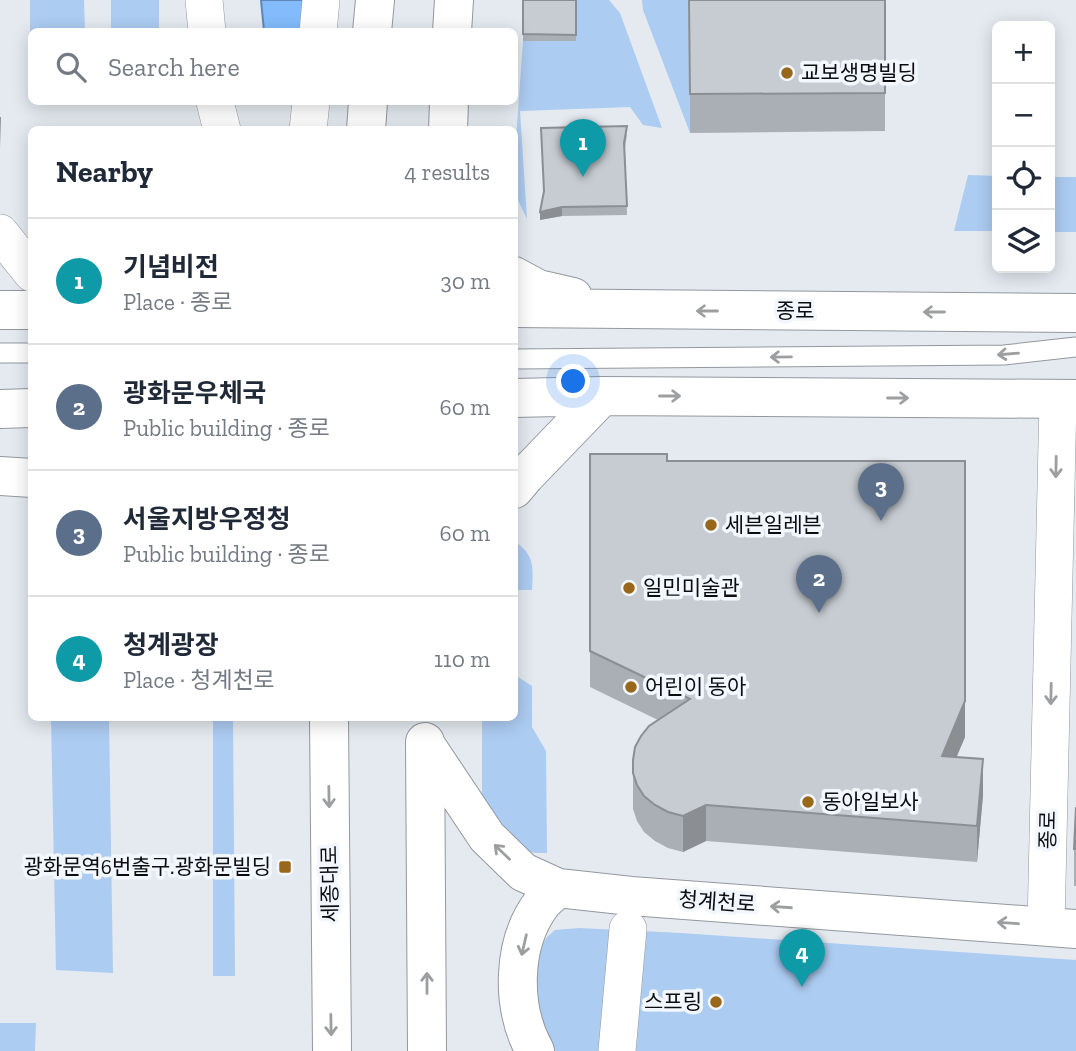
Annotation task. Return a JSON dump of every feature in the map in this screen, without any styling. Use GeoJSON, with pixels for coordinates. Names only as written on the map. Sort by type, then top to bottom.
{"type":"FeatureCollection","features":[{"type":"Feature","properties":{"kind":"main road"},"geometry":{"type":"LineString","coordinates":[[372,28],[375,0]]}},
{"type":"Feature","properties":{"kind":"main road"},"geometry":{"type":"LineString","coordinates":[[453,28],[454,0]]}},
{"type":"Feature","properties":{"kind":"main road"},"geometry":{"type":"LineString","coordinates":[[366,126],[368,105]]}},
{"type":"Feature","properties":{"kind":"main road"},"geometry":{"type":"LineString","coordinates":[[448,126],[449,105]]}},
{"type":"Feature","properties":{"kind":"main road"},"geometry":{"type":"LineString","coordinates":[[518,278],[538,289],[626,310]]}},
{"type":"Feature","properties":{"kind":"main road","name":"종로"},"geometry":{"type":"LineString","coordinates":[[518,308],[1076,313]]}},
{"type":"Feature","properties":{"kind":"main road"},"geometry":{"type":"LineString","coordinates":[[0,310],[28,310]]}},
{"type":"Feature","properties":{"kind":"main road"},"geometry":{"type":"LineString","coordinates":[[518,484],[602,396]]}},
{"type":"Feature","properties":{"kind":"main road","name":"종로"},"geometry":{"type":"LineString","coordinates":[[518,398],[1067,399]]}},
{"type":"Feature","properties":{"kind":"main road"},"geometry":{"type":"LineString","coordinates":[[0,409],[28,408]]}},
{"type":"Feature","properties":{"kind":"main road"},"geometry":{"type":"LineString","coordinates":[[0,476],[28,478]]}},
{"type":"Feature","properties":{"kind":"main road","name":"세종대로"},"geometry":{"type":"LineString","coordinates":[[328,721],[332,1051]]}},
{"type":"Feature","properties":{"kind":"main road"},"geometry":{"type":"LineString","coordinates":[[425,731],[427,1051]]}},
{"type":"Feature","properties":{"kind":"main road","name":"청계천로"},"geometry":{"type":"LineString","coordinates":[[425,731],[487,837],[523,872],[558,888],[631,896],[1061,928]]}},
{"type":"Feature","properties":{"kind":"main road"},"geometry":{"type":"LineString","coordinates":[[536,1051],[528,1038],[517,982],[529,925],[543,902],[558,888]]}},
{"type":"Feature","properties":{"kind":"street"},"geometry":{"type":"LineString","coordinates":[[204,0],[207,28]]}},
{"type":"Feature","properties":{"kind":"street"},"geometry":{"type":"LineString","coordinates":[[318,28],[321,0]]}},
{"type":"Feature","properties":{"kind":"street"},"geometry":{"type":"LineString","coordinates":[[216,105],[221,126]]}},
{"type":"Feature","properties":{"kind":"street"},"geometry":{"type":"LineString","coordinates":[[308,126],[311,105]]}},
{"type":"Feature","properties":{"kind":"street"},"geometry":{"type":"LineString","coordinates":[[0,233],[28,267]]}},
{"type":"Feature","properties":{"kind":"street","name":"종로"},"geometry":{"type":"LineString","coordinates":[[1061,928],[1067,399]]}},
{"type":"Feature","properties":{"kind":"street"},"geometry":{"type":"LineString","coordinates":[[617,1051],[628,929]]}},
{"type":"Feature","properties":{"kind":"lane"},"geometry":{"type":"LineString","coordinates":[[518,359],[1004,355],[1076,347]]}},
{"type":"Feature","properties":{"kind":"lane"},"geometry":{"type":"LineString","coordinates":[[0,353],[28,353]]}},
{"type":"Feature","properties":{"kind":"shaded area"},"geometry":{"type":"Polygon","coordinates":[[[30,0],[84,0],[85,28],[30,28],[30,0]]]}},
{"type":"Feature","properties":{"kind":"shaded area"},"geometry":{"type":"Polygon","coordinates":[[[111,0],[159,0],[159,28],[111,28],[111,0]]]}},
{"type":"Feature","properties":{"kind":"shaded area"},"geometry":{"type":"Polygon","coordinates":[[[576,0],[609,0],[620,13],[662,128],[643,125],[630,107],[520,111],[527,219],[518,200],[517,126],[523,41],[575,41],[576,0]]]}},
{"type":"Feature","properties":{"kind":"shaded area"},"geometry":{"type":"Polygon","coordinates":[[[642,0],[689,0],[690,133],[643,10],[642,0]]]}},
{"type":"Feature","properties":{"kind":"shaded area"},"geometry":{"type":"Polygon","coordinates":[[[968,175],[992,176],[992,231],[954,231],[968,175]]]}},
{"type":"Feature","properties":{"kind":"shaded area"},"geometry":{"type":"Polygon","coordinates":[[[1055,177],[1076,177],[1076,232],[1055,232],[1055,177]]]}},
{"type":"Feature","properties":{"kind":"shaded area"},"geometry":{"type":"Polygon","coordinates":[[[518,544],[526,551],[531,562],[532,590],[518,590],[518,544]]]}},
{"type":"Feature","properties":{"kind":"shaded area"},"geometry":{"type":"Polygon","coordinates":[[[518,677],[532,686],[532,727],[546,751],[547,853],[535,853],[516,847],[482,806],[482,721],[518,721],[518,677]]]}},
{"type":"Feature","properties":{"kind":"shaded area"},"geometry":{"type":"Polygon","coordinates":[[[51,721],[109,721],[113,973],[56,970],[51,721]]]}},
{"type":"Feature","properties":{"kind":"shaded area"},"geometry":{"type":"Polygon","coordinates":[[[213,721],[233,721],[235,976],[213,976],[213,721]]]}},
{"type":"Feature","properties":{"kind":"shaded area"},"geometry":{"type":"Polygon","coordinates":[[[579,928],[1076,960],[1076,1051],[556,1051],[538,1033],[535,956],[555,930],[579,928]]]}},
{"type":"Feature","properties":{"kind":"shaded area"},"geometry":{"type":"Polygon","coordinates":[[[0,1023],[36,1023],[35,1051],[0,1051],[0,1023]]]}},
{"type":"Feature","properties":{"kind":"water"},"geometry":{"type":"Polygon","coordinates":[[[261,0],[305,0],[302,28],[264,28],[261,0]]]}},
{"type":"Feature","properties":{"kind":"building"},"geometry":{"type":"Polygon","coordinates":[[[523,0],[576,0],[576,35],[523,34],[523,0]]]}},
{"type":"Feature","properties":{"kind":"building","name":"교보생명빌딩"},"geometry":{"type":"Polygon","coordinates":[[[689,0],[885,0],[885,93],[690,94],[689,0]]]}},
{"type":"Feature","properties":{"kind":"building"},"geometry":{"type":"Polygon","coordinates":[[[627,126],[624,143],[627,206],[562,207],[540,212],[544,191],[541,128],[627,126]]]}},
{"type":"Feature","properties":{"kind":"building"},"geometry":{"type":"Polygon","coordinates":[[[590,454],[667,454],[667,461],[965,461],[965,701],[942,756],[983,759],[977,826],[706,805],[683,816],[668,812],[644,796],[633,773],[635,747],[649,726],[690,699],[590,651],[590,454]]]}},
{"type":"Feature","properties":{"kind":"building"},"geometry":{"type":"Polygon","coordinates":[[[1076,807],[1076,849],[1074,849],[1076,807]]]}},
{"type":"Feature","properties":{"kind":"place","name":"교보생명빌딩"},"geometry":{"type":"Point","coordinates":[787,73]}},
{"type":"Feature","properties":{"kind":"place","name":"기념비전"},"geometry":{"type":"Point","coordinates":[583,177]}},
{"type":"Feature","properties":{"kind":"place","name":"서울지방우정청"},"geometry":{"type":"Point","coordinates":[881,521]}},
{"type":"Feature","properties":{"kind":"place","name":"세븐일레븐"},"geometry":{"type":"Point","coordinates":[711,525]}},
{"type":"Feature","properties":{"kind":"place","name":"일민미술관"},"geometry":{"type":"Point","coordinates":[629,588]}},
{"type":"Feature","properties":{"kind":"place","name":"광화문우체국"},"geometry":{"type":"Point","coordinates":[819,613]}},
{"type":"Feature","properties":{"kind":"place","name":"어린이 동아"},"geometry":{"type":"Point","coordinates":[631,687]}},
{"type":"Feature","properties":{"kind":"place","name":"동아일보사"},"geometry":{"type":"Point","coordinates":[808,802]}},
{"type":"Feature","properties":{"kind":"place","name":"광화문역6번출구.광화문빌딩"},"geometry":{"type":"Point","coordinates":[285,867]}},
{"type":"Feature","properties":{"kind":"place","name":"청계광장"},"geometry":{"type":"Point","coordinates":[802,987]}},
{"type":"Feature","properties":{"kind":"place","name":"스프링"},"geometry":{"type":"Point","coordinates":[716,1002]}}]}
